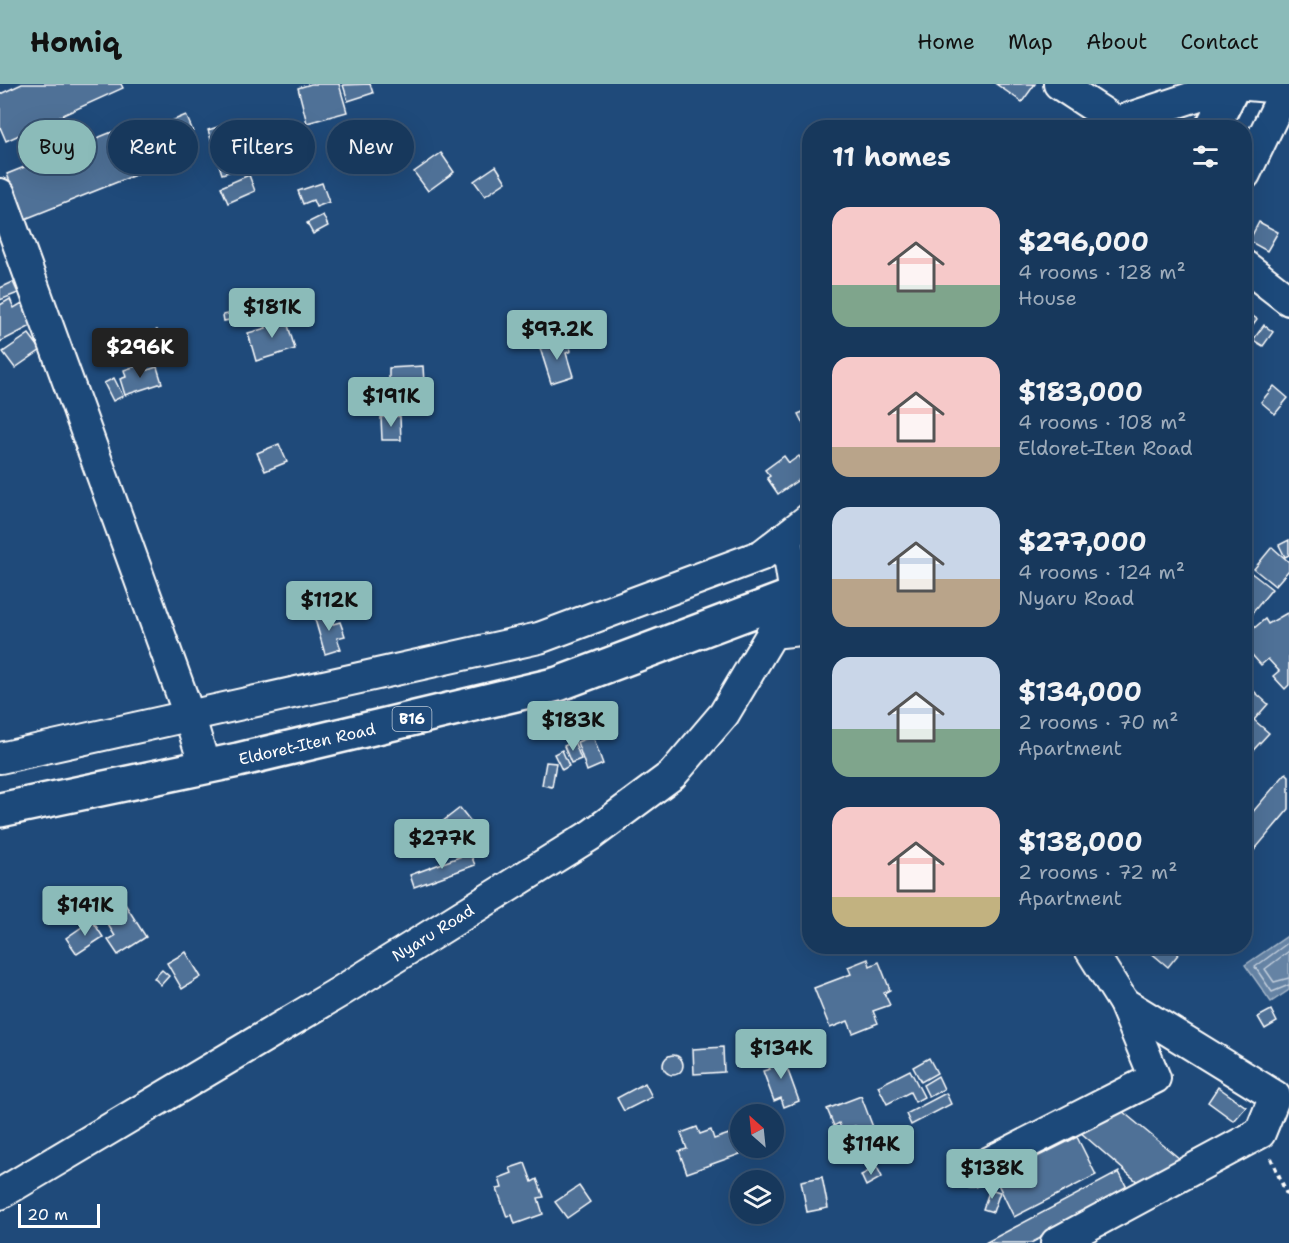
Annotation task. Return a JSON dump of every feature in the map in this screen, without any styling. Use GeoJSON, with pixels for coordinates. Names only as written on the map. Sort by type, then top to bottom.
{"type":"FeatureCollection","features":[{"type":"Feature","properties":{"kind":"main road"},"geometry":{"type":"LineString","coordinates":[[1216,120],[1234,84]]}},
{"type":"Feature","properties":{"kind":"main road","name":"Eldoret-Iten Road"},"geometry":{"type":"LineString","coordinates":[[0,810],[205,767],[558,684],[802,589]]}},
{"type":"Feature","properties":{"kind":"street"},"geometry":{"type":"LineString","coordinates":[[1059,84],[1114,120]]}},
{"type":"Feature","properties":{"kind":"street"},"geometry":{"type":"LineString","coordinates":[[1123,120],[1234,84],[1287,89],[1252,160]]}},
{"type":"Feature","properties":{"kind":"street"},"geometry":{"type":"LineString","coordinates":[[0,194],[189,716],[205,767]]}},
{"type":"Feature","properties":{"kind":"street"},"geometry":{"type":"LineString","coordinates":[[1252,271],[1289,300]]}},
{"type":"Feature","properties":{"kind":"street"},"geometry":{"type":"LineString","coordinates":[[0,758],[539,638],[762,555],[802,524]]}},
{"type":"Feature","properties":{"kind":"street"},"geometry":{"type":"LineString","coordinates":[[786,537],[802,589]]}},
{"type":"Feature","properties":{"kind":"street","name":"Nyaru Road"},"geometry":{"type":"LineString","coordinates":[[0,1194],[338,993],[591,835],[672,775],[724,714],[772,633],[802,589]]}},
{"type":"Feature","properties":{"kind":"street"},"geometry":{"type":"LineString","coordinates":[[772,633],[802,630]]}},
{"type":"Feature","properties":{"kind":"street"},"geometry":{"type":"LineString","coordinates":[[972,1171],[1155,1078],[1124,1004],[1093,954]]}},
{"type":"Feature","properties":{"kind":"street"},"geometry":{"type":"LineString","coordinates":[[1056,1243],[1260,1133],[1275,1096],[1124,1004]]}},
{"type":"Feature","properties":{"kind":"path"},"geometry":{"type":"LineString","coordinates":[[1260,1133],[1289,1199]]}},
{"type":"Feature","properties":{"kind":"water"},"geometry":{"type":"Polygon","coordinates":[[[1289,935],[1289,990],[1271,1002],[1245,965],[1289,935]]]}},
{"type":"Feature","properties":{"kind":"building"},"geometry":{"type":"Polygon","coordinates":[[[22,84],[121,84],[123,88],[52,120],[18,120],[18,136],[6,141],[0,127],[0,94],[22,84]]]}},
{"type":"Feature","properties":{"kind":"building"},"geometry":{"type":"Polygon","coordinates":[[[311,84],[339,84],[347,112],[315,121],[306,120],[298,88],[311,84]]]}},
{"type":"Feature","properties":{"kind":"building"},"geometry":{"type":"Polygon","coordinates":[[[370,84],[373,93],[348,101],[343,85],[370,84]]]}},
{"type":"Feature","properties":{"kind":"building"},"geometry":{"type":"Polygon","coordinates":[[[996,84],[1035,84],[1022,102],[996,84]]]}},
{"type":"Feature","properties":{"kind":"building"},"geometry":{"type":"Polygon","coordinates":[[[186,115],[188,120],[174,120],[186,115]]]}},
{"type":"Feature","properties":{"kind":"building"},"geometry":{"type":"Polygon","coordinates":[[[108,134],[108,174],[138,174],[25,219],[7,174],[18,170],[18,174],[96,174],[96,138],[108,134]]]}},
{"type":"Feature","properties":{"kind":"building"},"geometry":{"type":"Polygon","coordinates":[[[441,153],[454,172],[428,191],[414,172],[441,153]]]}},
{"type":"Feature","properties":{"kind":"building"},"geometry":{"type":"Polygon","coordinates":[[[496,166],[506,182],[485,196],[474,181],[496,166]]]}},
{"type":"Feature","properties":{"kind":"building"},"geometry":{"type":"Polygon","coordinates":[[[249,175],[255,191],[228,203],[221,187],[249,175]]]}},
{"type":"Feature","properties":{"kind":"building"},"geometry":{"type":"Polygon","coordinates":[[[322,183],[329,202],[316,207],[313,200],[303,204],[298,191],[322,183]]]}},
{"type":"Feature","properties":{"kind":"building"},"geometry":{"type":"Polygon","coordinates":[[[323,215],[328,226],[313,234],[307,223],[323,215]]]}},
{"type":"Feature","properties":{"kind":"building"},"geometry":{"type":"Polygon","coordinates":[[[1259,222],[1278,232],[1267,251],[1252,243],[1252,235],[1259,222]]]}},
{"type":"Feature","properties":{"kind":"building"},"geometry":{"type":"Polygon","coordinates":[[[13,282],[18,293],[0,300],[0,288],[13,282]]]}},
{"type":"Feature","properties":{"kind":"building"},"geometry":{"type":"Polygon","coordinates":[[[10,299],[14,308],[22,303],[33,325],[0,342],[0,305],[10,299]]]}},
{"type":"Feature","properties":{"kind":"building"},"geometry":{"type":"Polygon","coordinates":[[[238,312],[239,318],[224,321],[223,315],[238,312]]]}},
{"type":"Feature","properties":{"kind":"building"},"geometry":{"type":"Polygon","coordinates":[[[285,315],[295,349],[256,361],[248,333],[266,328],[264,321],[285,315]]]}},
{"type":"Feature","properties":{"kind":"building"},"geometry":{"type":"Polygon","coordinates":[[[1252,316],[1257,319],[1252,326],[1252,316]]]}},
{"type":"Feature","properties":{"kind":"building"},"geometry":{"type":"Polygon","coordinates":[[[1264,325],[1273,332],[1263,346],[1253,340],[1264,325]]]}},
{"type":"Feature","properties":{"kind":"building"},"geometry":{"type":"Polygon","coordinates":[[[157,330],[161,339],[152,344],[147,334],[157,330]]]}},
{"type":"Feature","properties":{"kind":"building"},"geometry":{"type":"Polygon","coordinates":[[[29,334],[41,350],[15,368],[3,352],[29,334]]]}},
{"type":"Feature","properties":{"kind":"building"},"geometry":{"type":"Polygon","coordinates":[[[568,339],[571,351],[566,353],[573,376],[551,383],[540,348],[568,339]]]}},
{"type":"Feature","properties":{"kind":"building"},"geometry":{"type":"Polygon","coordinates":[[[162,345],[167,355],[155,361],[150,351],[162,345]]]}},
{"type":"Feature","properties":{"kind":"building"},"geometry":{"type":"Polygon","coordinates":[[[142,364],[144,371],[157,367],[162,383],[125,395],[120,379],[126,377],[124,370],[142,364]]]}},
{"type":"Feature","properties":{"kind":"building"},"geometry":{"type":"Polygon","coordinates":[[[423,366],[424,383],[389,385],[389,368],[423,366]]]}},
{"type":"Feature","properties":{"kind":"building"},"geometry":{"type":"Polygon","coordinates":[[[114,378],[123,396],[113,401],[104,383],[114,378]]]}},
{"type":"Feature","properties":{"kind":"building"},"geometry":{"type":"Polygon","coordinates":[[[1274,386],[1288,398],[1275,414],[1261,402],[1274,386]]]}},
{"type":"Feature","properties":{"kind":"building"},"geometry":{"type":"Polygon","coordinates":[[[400,416],[401,440],[382,440],[381,417],[400,416]]]}},
{"type":"Feature","properties":{"kind":"building"},"geometry":{"type":"Polygon","coordinates":[[[279,444],[287,462],[265,471],[257,453],[279,444]]]}},
{"type":"Feature","properties":{"kind":"building"},"geometry":{"type":"Polygon","coordinates":[[[784,456],[789,463],[799,456],[802,460],[802,478],[778,494],[767,478],[770,476],[765,470],[784,456]]]}},
{"type":"Feature","properties":{"kind":"building"},"geometry":{"type":"Polygon","coordinates":[[[1289,540],[1289,555],[1285,557],[1279,545],[1289,540]]]}},
{"type":"Feature","properties":{"kind":"building"},"geometry":{"type":"Polygon","coordinates":[[[1272,547],[1289,562],[1289,570],[1275,586],[1254,569],[1272,547]]]}},
{"type":"Feature","properties":{"kind":"building"},"geometry":{"type":"Polygon","coordinates":[[[1252,574],[1272,589],[1252,613],[1252,574]]]}},
{"type":"Feature","properties":{"kind":"building"},"geometry":{"type":"Polygon","coordinates":[[[329,611],[333,624],[340,622],[345,636],[337,638],[341,649],[325,654],[314,616],[329,611]]]}},
{"type":"Feature","properties":{"kind":"building"},"geometry":{"type":"Polygon","coordinates":[[[1287,613],[1289,616],[1289,685],[1285,689],[1273,676],[1279,671],[1268,659],[1261,665],[1252,655],[1252,630],[1265,619],[1268,624],[1287,613]]]}},
{"type":"Feature","properties":{"kind":"building"},"geometry":{"type":"Polygon","coordinates":[[[1252,689],[1268,704],[1254,720],[1269,733],[1252,751],[1252,689]]]}},
{"type":"Feature","properties":{"kind":"building"},"geometry":{"type":"Polygon","coordinates":[[[593,736],[603,764],[587,771],[577,742],[593,736]]]}},
{"type":"Feature","properties":{"kind":"building"},"geometry":{"type":"Polygon","coordinates":[[[574,741],[581,759],[571,763],[564,746],[574,741]]]}},
{"type":"Feature","properties":{"kind":"building"},"geometry":{"type":"Polygon","coordinates":[[[562,750],[569,766],[562,770],[554,754],[562,750]]]}},
{"type":"Feature","properties":{"kind":"building"},"geometry":{"type":"Polygon","coordinates":[[[546,762],[556,763],[552,787],[542,785],[546,762]]]}},
{"type":"Feature","properties":{"kind":"building"},"geometry":{"type":"Polygon","coordinates":[[[1286,773],[1289,776],[1289,809],[1252,853],[1252,813],[1286,773]]]}},
{"type":"Feature","properties":{"kind":"building"},"geometry":{"type":"Polygon","coordinates":[[[460,808],[472,823],[469,826],[472,829],[462,838],[459,834],[445,844],[433,829],[460,808]]]}},
{"type":"Feature","properties":{"kind":"building"},"geometry":{"type":"Polygon","coordinates":[[[470,853],[475,865],[414,887],[410,875],[470,853]]]}},
{"type":"Feature","properties":{"kind":"building"},"geometry":{"type":"Polygon","coordinates":[[[123,901],[146,937],[118,955],[108,940],[115,936],[102,915],[123,901]]]}},
{"type":"Feature","properties":{"kind":"building"},"geometry":{"type":"Polygon","coordinates":[[[92,920],[103,937],[77,954],[66,938],[92,920]]]}},
{"type":"Feature","properties":{"kind":"building"},"geometry":{"type":"Polygon","coordinates":[[[186,952],[201,977],[182,989],[167,963],[186,952]]]}},
{"type":"Feature","properties":{"kind":"building"},"geometry":{"type":"Polygon","coordinates":[[[1153,954],[1179,954],[1168,967],[1153,954]]]}},
{"type":"Feature","properties":{"kind":"building"},"geometry":{"type":"Polygon","coordinates":[[[868,959],[870,966],[879,962],[890,990],[884,993],[890,1005],[873,1011],[878,1023],[853,1033],[848,1021],[830,1028],[814,988],[851,974],[848,967],[868,959]]]}},
{"type":"Feature","properties":{"kind":"building"},"geometry":{"type":"Polygon","coordinates":[[[162,970],[169,976],[161,985],[154,978],[162,970]]]}},
{"type":"Feature","properties":{"kind":"building"},"geometry":{"type":"Polygon","coordinates":[[[1271,1010],[1277,1022],[1265,1029],[1258,1017],[1271,1010]]]}},
{"type":"Feature","properties":{"kind":"building"},"geometry":{"type":"Polygon","coordinates":[[[723,1047],[724,1072],[694,1074],[693,1049],[723,1047]]]}},
{"type":"Feature","properties":{"kind":"building"},"geometry":{"type":"Polygon","coordinates":[[[788,1053],[793,1066],[787,1068],[799,1101],[784,1107],[781,1098],[774,1101],[763,1071],[770,1069],[767,1062],[788,1053]]]}},
{"type":"Feature","properties":{"kind":"building"},"geometry":{"type":"Polygon","coordinates":[[[673,1055],[680,1058],[683,1065],[680,1072],[673,1075],[666,1072],[663,1065],[666,1058],[673,1055]]]}},
{"type":"Feature","properties":{"kind":"building"},"geometry":{"type":"Polygon","coordinates":[[[929,1058],[937,1073],[921,1082],[913,1067],[929,1058]]]}},
{"type":"Feature","properties":{"kind":"building"},"geometry":{"type":"Polygon","coordinates":[[[910,1070],[924,1097],[915,1102],[910,1092],[887,1104],[878,1086],[910,1070]]]}},
{"type":"Feature","properties":{"kind":"building"},"geometry":{"type":"Polygon","coordinates":[[[938,1076],[944,1089],[929,1097],[923,1085],[938,1076]]]}},
{"type":"Feature","properties":{"kind":"building"},"geometry":{"type":"Polygon","coordinates":[[[645,1083],[652,1097],[624,1111],[617,1098],[645,1083]]]}},
{"type":"Feature","properties":{"kind":"building"},"geometry":{"type":"Polygon","coordinates":[[[1218,1087],[1246,1107],[1234,1121],[1208,1102],[1218,1087]]]}},
{"type":"Feature","properties":{"kind":"building"},"geometry":{"type":"Polygon","coordinates":[[[946,1093],[951,1104],[911,1125],[906,1114],[946,1093]]]}},
{"type":"Feature","properties":{"kind":"building"},"geometry":{"type":"Polygon","coordinates":[[[861,1096],[873,1127],[858,1133],[855,1126],[842,1131],[839,1123],[834,1126],[827,1109],[861,1096]]]}},
{"type":"Feature","properties":{"kind":"building"},"geometry":{"type":"Polygon","coordinates":[[[1122,1111],[1186,1164],[1140,1184],[1080,1132],[1122,1111]]]}},
{"type":"Feature","properties":{"kind":"building"},"geometry":{"type":"Polygon","coordinates":[[[697,1127],[700,1134],[711,1130],[714,1139],[730,1134],[730,1158],[687,1173],[679,1151],[687,1149],[681,1133],[697,1127]]]}},
{"type":"Feature","properties":{"kind":"building"},"geometry":{"type":"Polygon","coordinates":[[[1077,1137],[1096,1175],[1014,1217],[995,1178],[1077,1137]]]}},
{"type":"Feature","properties":{"kind":"building"},"geometry":{"type":"Polygon","coordinates":[[[525,1163],[532,1182],[537,1179],[544,1197],[538,1198],[543,1214],[515,1224],[512,1215],[507,1217],[497,1189],[502,1188],[499,1178],[512,1173],[510,1168],[525,1163]]]}},
{"type":"Feature","properties":{"kind":"building"},"geometry":{"type":"Polygon","coordinates":[[[877,1167],[882,1177],[866,1186],[861,1175],[877,1167]]]}},
{"type":"Feature","properties":{"kind":"building"},"geometry":{"type":"Polygon","coordinates":[[[1119,1172],[1129,1192],[1031,1243],[985,1243],[1119,1172]]]}},
{"type":"Feature","properties":{"kind":"building"},"geometry":{"type":"Polygon","coordinates":[[[822,1177],[828,1208],[807,1212],[801,1181],[822,1177]]]}},
{"type":"Feature","properties":{"kind":"building"},"geometry":{"type":"Polygon","coordinates":[[[579,1186],[590,1202],[567,1218],[555,1202],[579,1186]]]}},
{"type":"Feature","properties":{"kind":"building"},"geometry":{"type":"Polygon","coordinates":[[[990,1189],[1000,1192],[993,1212],[983,1209],[990,1189]]]}}]}
